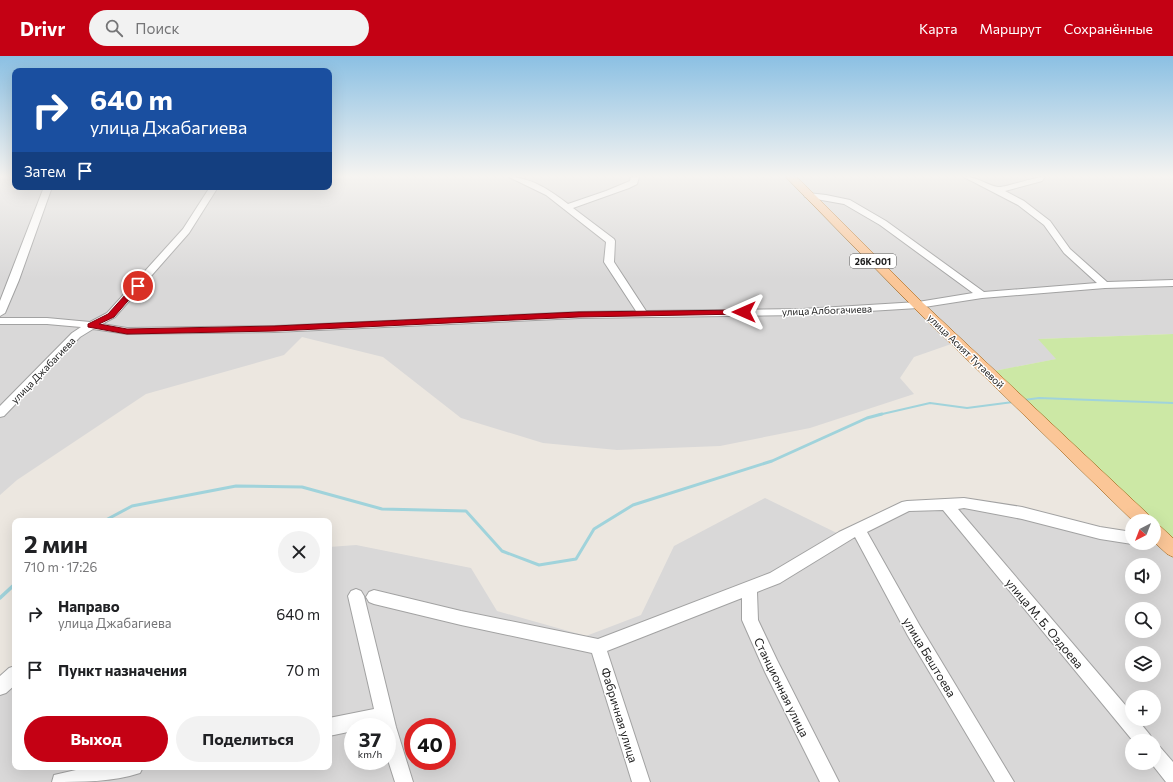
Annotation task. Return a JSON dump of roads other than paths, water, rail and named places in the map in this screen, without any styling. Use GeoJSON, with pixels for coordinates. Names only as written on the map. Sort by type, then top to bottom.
{"type":"FeatureCollection","features":[{"type":"Feature","properties":{"kind":"main road","name":"улица Асият Тутаевой"},"geometry":{"type":"LineString","coordinates":[[824,211],[918,305],[1137,514]]}},
{"type":"Feature","properties":{"kind":"street"},"geometry":{"type":"LineString","coordinates":[[0,313],[14,280],[39,211]]}},
{"type":"Feature","properties":{"kind":"street","name":"улица Джабагиева"},"geometry":{"type":"LineString","coordinates":[[0,413],[76,335],[111,315],[186,231],[199,211]]}},
{"type":"Feature","properties":{"kind":"street"},"geometry":{"type":"LineString","coordinates":[[571,211],[610,241],[609,262],[642,312]]}},
{"type":"Feature","properties":{"kind":"street"},"geometry":{"type":"LineString","coordinates":[[863,211],[877,219],[982,295]]}},
{"type":"Feature","properties":{"kind":"street"},"geometry":{"type":"LineString","coordinates":[[1032,211],[1048,223],[1067,251],[1105,285]]}},
{"type":"Feature","properties":{"kind":"street","name":"улица Албогачиева"},"geometry":{"type":"LineString","coordinates":[[0,321],[47,321],[127,331],[275,329],[642,312],[803,312],[918,305],[982,295],[1105,285],[1173,283]]}},
{"type":"Feature","properties":{"kind":"street"},"geometry":{"type":"LineString","coordinates":[[374,597],[469,620],[598,647],[775,578],[844,536],[907,506],[964,503],[1022,513],[1100,533],[1125,537]]}},
{"type":"Feature","properties":{"kind":"street","name":"улица М. Б. Оздоева"},"geometry":{"type":"LineString","coordinates":[[946,504],[1138,734]]}},
{"type":"Feature","properties":{"kind":"street","name":"улица Бештоева"},"geometry":{"type":"LineString","coordinates":[[858,529],[914,631],[1005,782]]}},
{"type":"Feature","properties":{"kind":"street","name":"Станционная улица"},"geometry":{"type":"LineString","coordinates":[[749,588],[750,620],[771,666],[830,782]]}},
{"type":"Feature","properties":{"kind":"street"},"geometry":{"type":"LineString","coordinates":[[356,596],[385,718]]}},
{"type":"Feature","properties":{"kind":"street","name":"Фабричная улица"},"geometry":{"type":"LineString","coordinates":[[598,647],[641,782]]}},
{"type":"Feature","properties":{"kind":"street"},"geometry":{"type":"LineString","coordinates":[[0,687],[12,677]]}},
{"type":"Feature","properties":{"kind":"street"},"geometry":{"type":"LineString","coordinates":[[332,727],[344,726]]}},
{"type":"Feature","properties":{"kind":"street"},"geometry":{"type":"LineString","coordinates":[[396,756],[404,782]]}},
{"type":"Feature","properties":{"kind":"street"},"geometry":{"type":"LineString","coordinates":[[1161,761],[1173,776]]}},
{"type":"Feature","properties":{"kind":"street"},"geometry":{"type":"LineString","coordinates":[[61,782],[119,770]]}},
{"type":"Feature","properties":{"kind":"waterway"},"geometry":{"type":"LineString","coordinates":[[1024,400],[1039,398],[1173,403]]}},
{"type":"Feature","properties":{"kind":"waterway"},"geometry":{"type":"LineString","coordinates":[[880,415],[930,403],[967,408],[1013,402]]}},
{"type":"Feature","properties":{"kind":"waterway"},"geometry":{"type":"LineString","coordinates":[[110,518],[132,506],[236,486],[302,487],[382,509],[466,511],[502,551],[539,565],[576,559],[594,529],[633,505],[772,461],[867,418],[880,415]]}},
{"type":"Feature","properties":{"kind":"waterway"},"geometry":{"type":"LineString","coordinates":[[0,598],[12,587]]}}]}
